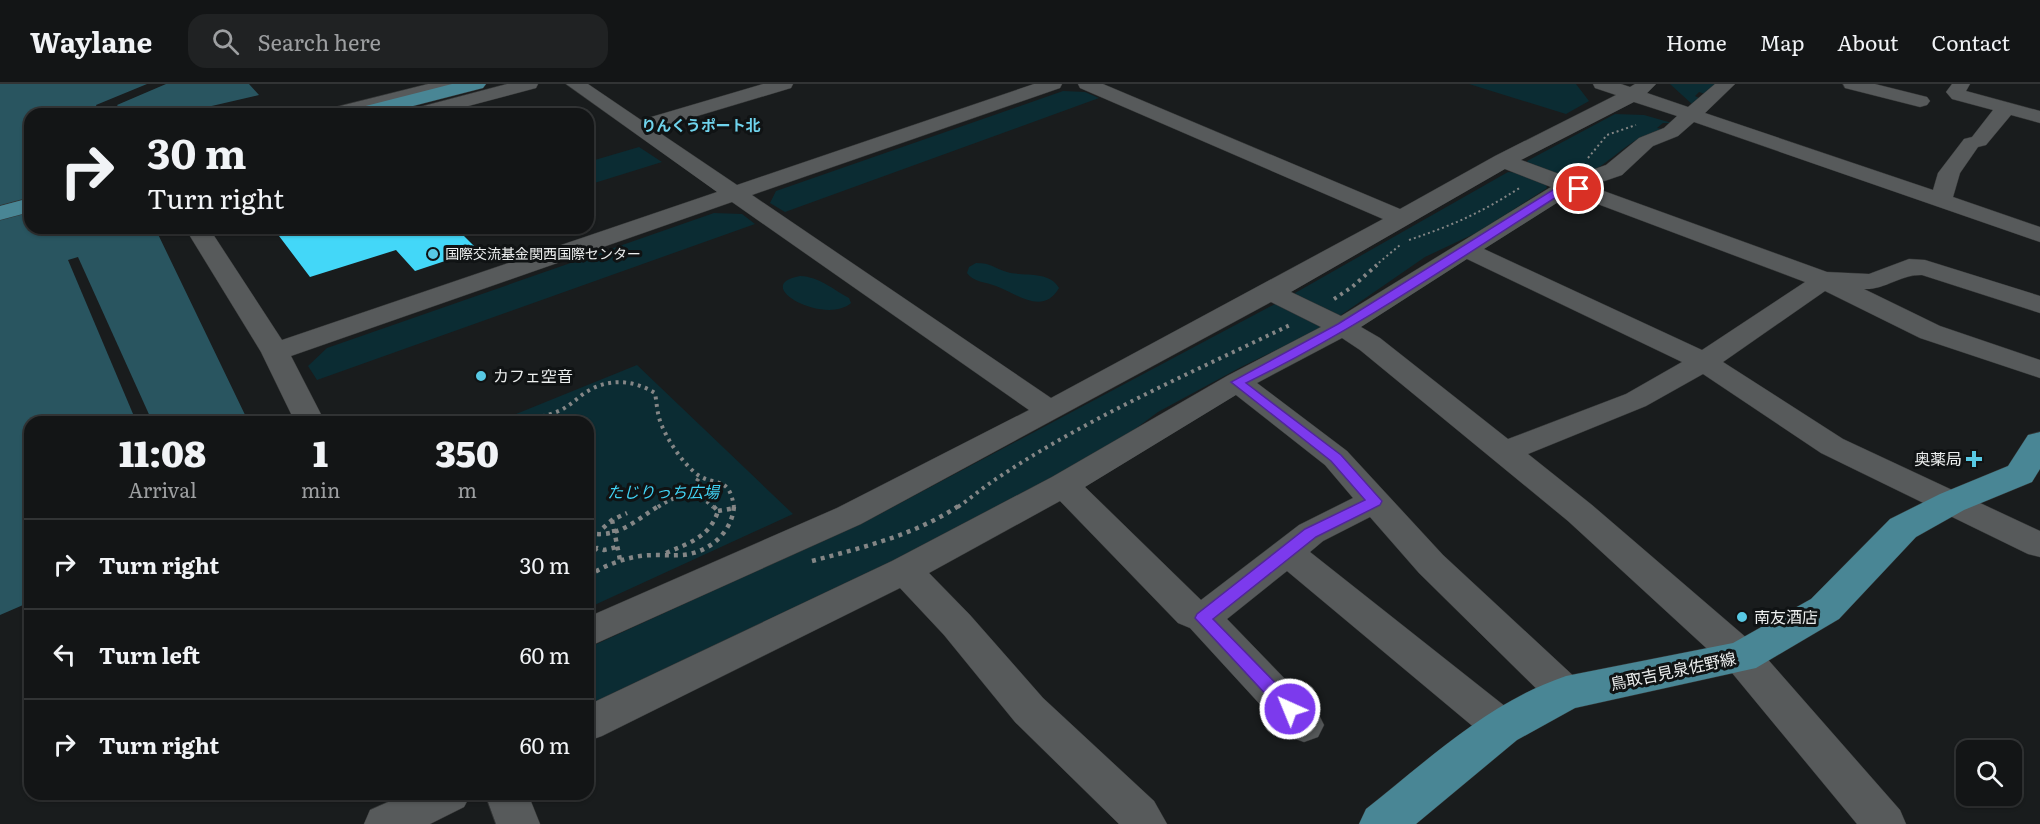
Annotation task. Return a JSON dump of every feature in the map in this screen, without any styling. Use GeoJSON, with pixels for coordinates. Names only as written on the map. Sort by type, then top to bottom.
{"type":"FeatureCollection","features":[{"type":"Feature","properties":{"kind":"main road"},"geometry":{"type":"LineString","coordinates":[[381,108],[476,84]]}},
{"type":"Feature","properties":{"kind":"main road"},"geometry":{"type":"LineString","coordinates":[[409,108],[502,84]]}},
{"type":"Feature","properties":{"kind":"main road"},"geometry":{"type":"LineString","coordinates":[[0,204],[24,198]]}},
{"type":"Feature","properties":{"kind":"main road"},"geometry":{"type":"LineString","coordinates":[[0,213],[24,207]]}},
{"type":"Feature","properties":{"kind":"main road","name":"鳥取吉見泉佐野線"},"geometry":{"type":"LineString","coordinates":[[1382,824],[1502,728],[1566,693],[1742,657],[1825,609],[1903,528],[1952,502],[2020,474],[2040,442]]}},
{"type":"Feature","properties":{"kind":"street"},"geometry":{"type":"LineString","coordinates":[[356,108],[451,84]]}},
{"type":"Feature","properties":{"kind":"street"},"geometry":{"type":"LineString","coordinates":[[439,108],[529,84]]}},
{"type":"Feature","properties":{"kind":"street"},"geometry":{"type":"LineString","coordinates":[[575,84],[1050,411]]}},
{"type":"Feature","properties":{"kind":"street"},"geometry":{"type":"LineString","coordinates":[[638,127],[784,84]]}},
{"type":"Feature","properties":{"kind":"street"},"geometry":{"type":"LineString","coordinates":[[275,352],[1053,84]]}},
{"type":"Feature","properties":{"kind":"street"},"geometry":{"type":"LineString","coordinates":[[1088,84],[1401,218]]}},
{"type":"Feature","properties":{"kind":"street"},"geometry":{"type":"LineString","coordinates":[[1602,84],[1641,89],[1692,114],[2040,235]]}},
{"type":"Feature","properties":{"kind":"street"},"geometry":{"type":"LineString","coordinates":[[594,721],[905,570],[1064,485],[1237,382],[1285,359],[1334,315],[1465,249],[1574,175],[1614,170],[1646,142],[1671,132],[1726,84]]}},
{"type":"Feature","properties":{"kind":"street"},"geometry":{"type":"LineString","coordinates":[[1959,84],[1956,92],[1959,95],[2040,117]]}},
{"type":"Feature","properties":{"kind":"street"},"geometry":{"type":"LineString","coordinates":[[1846,85],[1894,101],[1920,101]]}},
{"type":"Feature","properties":{"kind":"street"},"geometry":{"type":"LineString","coordinates":[[594,630],[849,516],[1271,292],[1503,161],[1641,89]]}},
{"type":"Feature","properties":{"kind":"street"},"geometry":{"type":"LineString","coordinates":[[1941,200],[1949,173],[1971,143],[1979,141],[2006,108]]}},
{"type":"Feature","properties":{"kind":"street"},"geometry":{"type":"LineString","coordinates":[[1503,161],[1574,175],[1824,280],[1930,332],[2040,369]]}},
{"type":"Feature","properties":{"kind":"street"},"geometry":{"type":"LineString","coordinates":[[201,234],[275,352],[307,416]]}},
{"type":"Feature","properties":{"kind":"street"},"geometry":{"type":"LineString","coordinates":[[1465,249],[1704,362],[1832,446],[2040,545]]}},
{"type":"Feature","properties":{"kind":"street"},"geometry":{"type":"LineString","coordinates":[[1507,451],[1636,400],[1704,362],[1824,280],[1872,282],[1909,267],[1925,268],[2040,305]]}},
{"type":"Feature","properties":{"kind":"street"},"geometry":{"type":"LineString","coordinates":[[1271,292],[1334,315],[1507,451],[1580,513],[1742,657],[1884,824]]}},
{"type":"Feature","properties":{"kind":"street"},"geometry":{"type":"LineString","coordinates":[[1237,382],[1336,458],[1431,564],[1566,693]]}},
{"type":"Feature","properties":{"kind":"street"},"geometry":{"type":"LineString","coordinates":[[1064,485],[1191,613],[1203,618],[1304,725]]}},
{"type":"Feature","properties":{"kind":"street"},"geometry":{"type":"LineString","coordinates":[[1203,618],[1311,533],[1375,501]]}},
{"type":"Feature","properties":{"kind":"street"},"geometry":{"type":"LineString","coordinates":[[1287,552],[1502,728]]}},
{"type":"Feature","properties":{"kind":"street"},"geometry":{"type":"LineString","coordinates":[[905,570],[957,625],[1029,710],[1139,815],[1145,824]]}},
{"type":"Feature","properties":{"kind":"street"},"geometry":{"type":"LineString","coordinates":[[386,824],[436,800]]}},
{"type":"Feature","properties":{"kind":"street"},"geometry":{"type":"LineString","coordinates":[[509,800],[518,824]]}},
{"type":"Feature","properties":{"kind":"path"},"geometry":{"type":"LineString","coordinates":[[1574,175],[1589,158],[1599,140],[1617,129],[1639,124]]}},
{"type":"Feature","properties":{"kind":"path"},"geometry":{"type":"LineString","coordinates":[[1334,315],[1351,290],[1386,255],[1406,241],[1461,222],[1528,183]]}},
{"type":"Feature","properties":{"kind":"path"},"geometry":{"type":"LineString","coordinates":[[805,563],[891,539],[932,523],[998,477],[1068,435],[1293,324],[1300,328]]}},
{"type":"Feature","properties":{"kind":"path"},"geometry":{"type":"LineString","coordinates":[[540,416],[561,410],[589,391],[602,386],[631,382],[645,386],[655,393],[662,428],[700,476],[715,479],[730,492],[735,508],[734,519],[723,536],[707,548],[684,555],[665,554],[620,560],[594,572]]}},
{"type":"Feature","properties":{"kind":"path"},"geometry":{"type":"LineString","coordinates":[[689,495],[700,476]]}},
{"type":"Feature","properties":{"kind":"path"},"geometry":{"type":"LineString","coordinates":[[594,533],[615,533],[629,527],[662,502],[689,495],[710,501],[718,511]]}},
{"type":"Feature","properties":{"kind":"path"},"geometry":{"type":"LineString","coordinates":[[718,511],[735,508]]}},
{"type":"Feature","properties":{"kind":"path"},"geometry":{"type":"LineString","coordinates":[[665,554],[698,541],[710,532],[718,511]]}},
{"type":"Feature","properties":{"kind":"path"},"geometry":{"type":"LineString","coordinates":[[603,528],[612,520],[627,513]]}},
{"type":"Feature","properties":{"kind":"path"},"geometry":{"type":"LineString","coordinates":[[612,520],[620,560]]}},
{"type":"Feature","properties":{"kind":"path"},"geometry":{"type":"LineString","coordinates":[[594,551],[597,548],[604,550],[617,547]]}},
{"type":"Feature","properties":{"kind":"green space"},"geometry":{"type":"Polygon","coordinates":[[[1469,84],[1576,84],[1589,101],[1566,114],[1469,84]]]}},
{"type":"Feature","properties":{"kind":"green space"},"geometry":{"type":"Polygon","coordinates":[[[1670,84],[1717,84],[1705,94],[1699,92],[1695,96],[1701,99],[1693,105],[1670,84]]]}},
{"type":"Feature","properties":{"kind":"green space"},"geometry":{"type":"Polygon","coordinates":[[[1063,91],[1085,92],[1099,98],[785,212],[770,203],[776,191],[1063,91]]]}},
{"type":"Feature","properties":{"kind":"green space"},"geometry":{"type":"Polygon","coordinates":[[[1615,114],[1644,115],[1672,123],[1663,123],[1657,128],[1662,129],[1636,140],[1595,170],[1584,175],[1560,177],[1535,169],[1527,161],[1615,114]]]}},
{"type":"Feature","properties":{"kind":"green space"},"geometry":{"type":"Polygon","coordinates":[[[639,147],[662,162],[594,183],[594,160],[639,147]]]}},
{"type":"Feature","properties":{"kind":"green space"},"geometry":{"type":"Polygon","coordinates":[[[1508,172],[1523,173],[1545,181],[1547,188],[1478,232],[1425,257],[1341,315],[1330,315],[1296,297],[1295,293],[1508,172]]]}},
{"type":"Feature","properties":{"kind":"green space"},"geometry":{"type":"Polygon","coordinates":[[[714,213],[742,214],[755,224],[317,380],[308,366],[327,348],[714,213]]]}},
{"type":"Feature","properties":{"kind":"green space"},"geometry":{"type":"Polygon","coordinates":[[[976,263],[1014,273],[1043,276],[1055,282],[1059,288],[1045,301],[1038,302],[1021,298],[973,278],[967,273],[969,267],[976,263]]]}},
{"type":"Feature","properties":{"kind":"green space"},"geometry":{"type":"Polygon","coordinates":[[[800,276],[826,284],[849,298],[851,303],[839,309],[825,310],[797,302],[787,295],[783,287],[786,281],[800,276]]]}},
{"type":"Feature","properties":{"kind":"green space"},"geometry":{"type":"Polygon","coordinates":[[[1275,304],[1284,305],[1320,322],[1322,328],[1241,367],[1158,412],[1123,438],[965,529],[594,706],[594,645],[878,515],[1275,304]]]}},
{"type":"Feature","properties":{"kind":"green space","name":"たじりっち広場"},"geometry":{"type":"Polygon","coordinates":[[[637,365],[793,514],[594,605],[594,416],[511,416],[637,365]]]}},
{"type":"Feature","properties":{"kind":"shaded area"},"geometry":{"type":"Polygon","coordinates":[[[0,84],[147,84],[96,105],[97,108],[24,108],[24,234],[158,234],[246,416],[24,416],[24,605],[0,615],[0,84]]]}},
{"type":"Feature","properties":{"kind":"shaded area"},"geometry":{"type":"Polygon","coordinates":[[[166,84],[249,84],[259,95],[203,108],[119,108],[117,105],[166,84]]]}},
{"type":"Feature","properties":{"kind":"pier"},"geometry":{"type":"Polygon","coordinates":[[[78,257],[150,416],[134,416],[68,260],[78,257]]]}},
{"type":"Feature","properties":{"kind":"building","name":"国際交流基金関西国際センター"},"geometry":{"type":"Polygon","coordinates":[[[278,234],[462,234],[478,250],[415,271],[396,250],[310,277],[278,234]]]}},
{"type":"Feature","properties":{"kind":"place","name":"国際交流基金関西国際センター"},"geometry":{"type":"Point","coordinates":[433,254]}},
{"type":"Feature","properties":{"kind":"place","name":"カフェ空音"},"geometry":{"type":"Point","coordinates":[481,376]}},
{"type":"Feature","properties":{"kind":"place","name":"奥薬局"},"geometry":{"type":"Point","coordinates":[1974,459]}},
{"type":"Feature","properties":{"kind":"place","name":"南友酒店"},"geometry":{"type":"Point","coordinates":[1742,617]}},
{"type":"Feature","properties":{"kind":"district","name":"りんくうポート北"},"geometry":{"type":"Point","coordinates":[701,126]}},
{"type":"Feature","properties":{"kind":"route"},"geometry":{"type":"LineString","coordinates":[[1290,709],[1203,618],[1311,533],[1375,501],[1336,458],[1237,382],[1285,359],[1342,327],[1568,186],[1579,189]]}}]}
